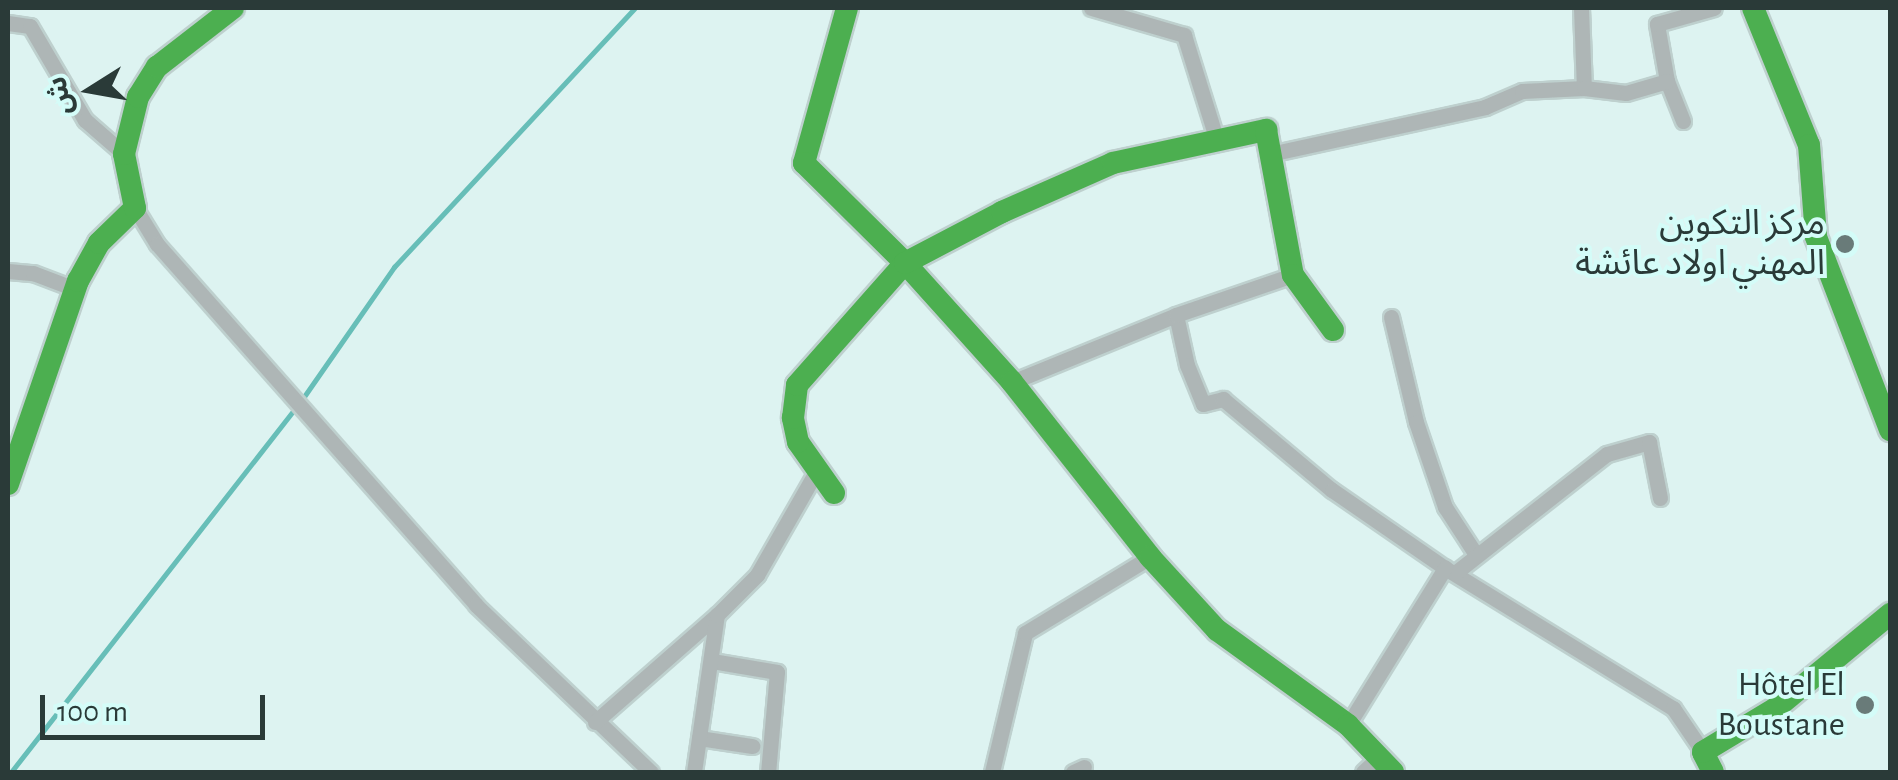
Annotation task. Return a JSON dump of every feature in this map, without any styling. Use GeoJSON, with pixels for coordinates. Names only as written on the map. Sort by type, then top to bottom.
{"type":"FeatureCollection","features":[{"type":"Feature","properties":{"kind":"street"},"geometry":{"type":"LineString","coordinates":[[233,8],[157,67],[138,96],[124,154],[135,208],[157,244],[476,604],[651,772]]}},
{"type":"Feature","properties":{"kind":"street"},"geometry":{"type":"LineString","coordinates":[[847,8],[804,163],[904,263],[1012,382],[1150,557],[1217,630],[1348,725],[1378,767]]}},
{"type":"Feature","properties":{"kind":"street"},"geometry":{"type":"LineString","coordinates":[[1091,8],[1184,35],[1217,141]]}},
{"type":"Feature","properties":{"kind":"street"},"geometry":{"type":"LineString","coordinates":[[1581,8],[1584,88]]}},
{"type":"Feature","properties":{"kind":"street"},"geometry":{"type":"LineString","coordinates":[[1684,121],[1667,81],[1657,24],[1714,8]]}},
{"type":"Feature","properties":{"kind":"street"},"geometry":{"type":"LineString","coordinates":[[1753,8],[1809,145],[1816,237],[1890,430]]}},
{"type":"Feature","properties":{"kind":"street"},"geometry":{"type":"LineString","coordinates":[[8,22],[30,26],[85,120],[124,154]]}},
{"type":"Feature","properties":{"kind":"street"},"geometry":{"type":"LineString","coordinates":[[1270,154],[1486,108],[1522,92],[1584,88],[1626,93],[1667,81]]}},
{"type":"Feature","properties":{"kind":"street"},"geometry":{"type":"LineString","coordinates":[[834,493],[798,442],[793,418],[797,385],[904,263],[1002,212],[1113,163],[1266,130],[1293,275],[1333,330]]}},
{"type":"Feature","properties":{"kind":"street"},"geometry":{"type":"LineString","coordinates":[[8,484],[75,288],[99,243],[135,208]]}},
{"type":"Feature","properties":{"kind":"street"},"geometry":{"type":"LineString","coordinates":[[8,271],[34,272],[75,288]]}},
{"type":"Feature","properties":{"kind":"street"},"geometry":{"type":"LineString","coordinates":[[1012,382],[1176,315],[1293,275]]}},
{"type":"Feature","properties":{"kind":"street"},"geometry":{"type":"LineString","coordinates":[[1176,315],[1187,366],[1204,404],[1222,399],[1332,490],[1450,570],[1672,708],[1708,762],[1890,614]]}},
{"type":"Feature","properties":{"kind":"street"},"geometry":{"type":"LineString","coordinates":[[1391,318],[1416,422],[1445,507],[1475,553]]}},
{"type":"Feature","properties":{"kind":"street"},"geometry":{"type":"LineString","coordinates":[[1348,725],[1450,570],[1607,454],[1650,442],[1660,498]]}},
{"type":"Feature","properties":{"kind":"street"},"geometry":{"type":"LineString","coordinates":[[595,722],[717,615],[756,575],[816,472]]}},
{"type":"Feature","properties":{"kind":"street"},"geometry":{"type":"LineString","coordinates":[[992,772],[1025,633],[1150,557]]}},
{"type":"Feature","properties":{"kind":"street"},"geometry":{"type":"LineString","coordinates":[[694,772],[717,615]]}},
{"type":"Feature","properties":{"kind":"street"},"geometry":{"type":"LineString","coordinates":[[712,660],[777,672],[768,772]]}},
{"type":"Feature","properties":{"kind":"street"},"geometry":{"type":"LineString","coordinates":[[700,738],[752,746]]}},
{"type":"Feature","properties":{"kind":"waterway"},"geometry":{"type":"LineString","coordinates":[[303,398],[394,267],[635,8]]}},
{"type":"Feature","properties":{"kind":"waterway"},"geometry":{"type":"LineString","coordinates":[[11,772],[294,410]]}},
{"type":"Feature","properties":{"kind":"traffic: fast"},"geometry":{"type":"LineString","coordinates":[[8,484],[78,281],[99,243],[135,208],[124,154],[138,97],[157,67],[233,8]]}},
{"type":"Feature","properties":{"kind":"traffic: fast"},"geometry":{"type":"LineString","coordinates":[[847,8],[804,163],[905,263],[1012,382],[1150,557],[1217,630],[1348,725],[1393,772]]}},
{"type":"Feature","properties":{"kind":"traffic: fast"},"geometry":{"type":"LineString","coordinates":[[1753,8],[1809,145],[1816,237],[1890,430]]}},
{"type":"Feature","properties":{"kind":"traffic: fast"},"geometry":{"type":"LineString","coordinates":[[834,493],[798,442],[793,418],[797,385],[905,263],[1002,212],[1113,163],[1266,130],[1293,275],[1333,330]]}},
{"type":"Feature","properties":{"kind":"traffic: fast"},"geometry":{"type":"LineString","coordinates":[[1713,772],[1703,752],[1776,708],[1890,614]]}},
{"type":"Feature","properties":{"kind":"place","name":"مركز التكوين المهني اولاد عائشة"},"geometry":{"type":"Point","coordinates":[1845,244]}},
{"type":"Feature","properties":{"kind":"place","name":"Hôtel El Boustane"},"geometry":{"type":"Point","coordinates":[1865,705]}}]}
